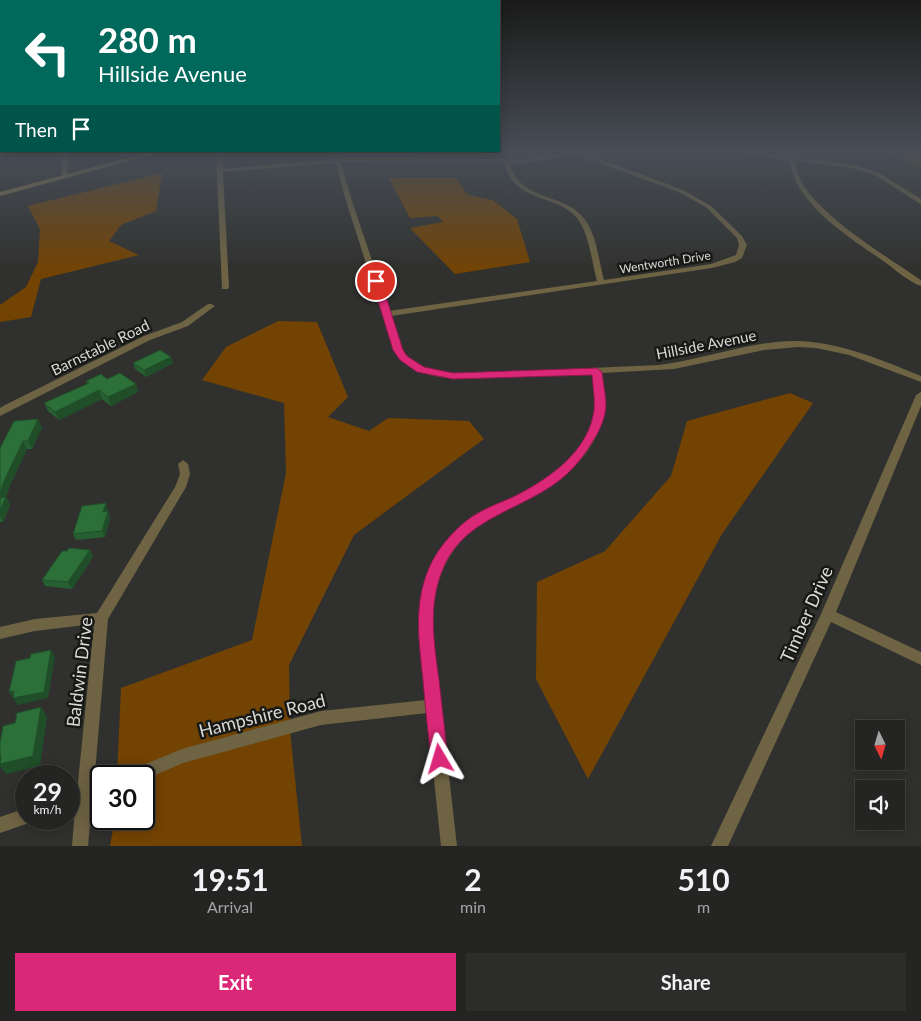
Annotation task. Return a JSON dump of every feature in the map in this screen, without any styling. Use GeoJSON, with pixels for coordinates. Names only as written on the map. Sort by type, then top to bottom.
{"type":"FeatureCollection","features":[{"type":"Feature","properties":{"kind":"street"},"geometry":{"type":"LineString","coordinates":[[221,191],[225,287]]}},
{"type":"Feature","properties":{"kind":"street","name":"Hillside Avenue"},"geometry":{"type":"LineString","coordinates":[[346,191],[401,355],[411,364],[433,373],[460,376],[597,372],[683,365],[763,347],[797,344],[818,345],[851,352],[921,379]]}},
{"type":"Feature","properties":{"kind":"street"},"geometry":{"type":"LineString","coordinates":[[534,191],[565,205],[580,217],[586,227],[600,283]]}},
{"type":"Feature","properties":{"kind":"street","name":"Wentworth Drive"},"geometry":{"type":"LineString","coordinates":[[387,314],[723,264],[739,256],[743,245],[740,237],[701,201],[682,191]]}},
{"type":"Feature","properties":{"kind":"street"},"geometry":{"type":"LineString","coordinates":[[804,191],[848,230],[921,284]]}},
{"type":"Feature","properties":{"kind":"street"},"geometry":{"type":"LineString","coordinates":[[904,191],[921,202]]}},
{"type":"Feature","properties":{"kind":"street","name":"Barnstable Road"},"geometry":{"type":"LineString","coordinates":[[3,408],[148,338],[185,324],[211,306]]}},
{"type":"Feature","properties":{"kind":"street"},"geometry":{"type":"LineString","coordinates":[[449,846],[425,618],[426,596],[436,568],[451,544],[471,524],[496,508],[517,500],[544,485],[578,456],[594,431],[598,418],[600,406],[597,372]]}},
{"type":"Feature","properties":{"kind":"street","name":"Timber Drive"},"geometry":{"type":"LineString","coordinates":[[719,846],[828,614],[921,395]]}},
{"type":"Feature","properties":{"kind":"street","name":"Baldwin Drive"},"geometry":{"type":"LineString","coordinates":[[80,771],[101,618],[180,487],[185,474],[183,464]]}},
{"type":"Feature","properties":{"kind":"street"},"geometry":{"type":"LineString","coordinates":[[828,614],[921,659]]}},
{"type":"Feature","properties":{"kind":"street"},"geometry":{"type":"LineString","coordinates":[[0,633],[54,622],[101,618]]}},
{"type":"Feature","properties":{"kind":"street","name":"Hampshire Road"},"geometry":{"type":"LineString","coordinates":[[155,767],[182,756],[320,718],[434,706]]}},
{"type":"Feature","properties":{"kind":"street"},"geometry":{"type":"LineString","coordinates":[[0,824],[15,819]]}},
{"type":"Feature","properties":{"kind":"street","name":"Baldwin Drive"},"geometry":{"type":"LineString","coordinates":[[79,830],[80,846]]}},
{"type":"Feature","properties":{"kind":"shaded area"},"geometry":{"type":"Polygon","coordinates":[[[87,191],[159,191],[156,211],[121,225],[109,241],[139,255],[41,279],[31,317],[0,322],[0,305],[26,287],[38,262],[40,229],[28,206],[87,191]]]}},
{"type":"Feature","properties":{"kind":"shaded area"},"geometry":{"type":"Polygon","coordinates":[[[396,191],[466,191],[468,195],[493,200],[517,219],[530,262],[455,274],[410,228],[443,222],[438,216],[410,218],[396,191]]]}},
{"type":"Feature","properties":{"kind":"shaded area"},"geometry":{"type":"Polygon","coordinates":[[[278,321],[317,322],[348,397],[328,417],[369,431],[388,418],[469,421],[484,439],[354,535],[289,665],[290,730],[302,846],[110,846],[113,830],[155,830],[155,765],[118,765],[121,688],[252,640],[286,473],[284,403],[202,380],[226,347],[278,321]]]}},
{"type":"Feature","properties":{"kind":"shaded area"},"geometry":{"type":"Polygon","coordinates":[[[790,393],[813,403],[722,534],[588,779],[536,679],[537,582],[605,551],[671,476],[687,421],[790,393]]]}},
{"type":"Feature","properties":{"kind":"building"},"geometry":{"type":"Polygon","coordinates":[[[160,350],[171,357],[144,370],[133,363],[160,350]]]}},
{"type":"Feature","properties":{"kind":"building"},"geometry":{"type":"Polygon","coordinates":[[[120,373],[136,384],[108,397],[99,390],[55,412],[44,403],[89,383],[86,381],[101,374],[107,379],[120,373]]]}},
{"type":"Feature","properties":{"kind":"building"},"geometry":{"type":"Polygon","coordinates":[[[38,419],[28,441],[23,441],[0,492],[0,448],[14,421],[38,419]]]}},
{"type":"Feature","properties":{"kind":"building"},"geometry":{"type":"Polygon","coordinates":[[[6,497],[0,511],[0,498],[6,497]]]}},
{"type":"Feature","properties":{"kind":"building"},"geometry":{"type":"Polygon","coordinates":[[[106,503],[103,512],[108,511],[102,531],[73,534],[82,506],[106,503]]]}},
{"type":"Feature","properties":{"kind":"building"},"geometry":{"type":"Polygon","coordinates":[[[69,548],[90,550],[68,582],[42,580],[62,551],[67,551],[69,548]]]}},
{"type":"Feature","properties":{"kind":"building"},"geometry":{"type":"Polygon","coordinates":[[[51,650],[44,692],[13,698],[14,691],[9,692],[16,661],[30,658],[31,654],[51,650]]]}},
{"type":"Feature","properties":{"kind":"building"},"geometry":{"type":"Polygon","coordinates":[[[41,707],[33,756],[0,764],[0,743],[3,726],[15,723],[17,713],[41,707]]]}},
{"type":"Feature","properties":{"kind":"route"},"geometry":{"type":"LineString","coordinates":[[376,281],[398,350],[411,364],[421,369],[453,376],[597,372],[600,393],[600,406],[594,431],[578,456],[552,480],[517,500],[496,508],[471,524],[451,544],[436,568],[426,596],[425,626],[440,759]]}}]}
